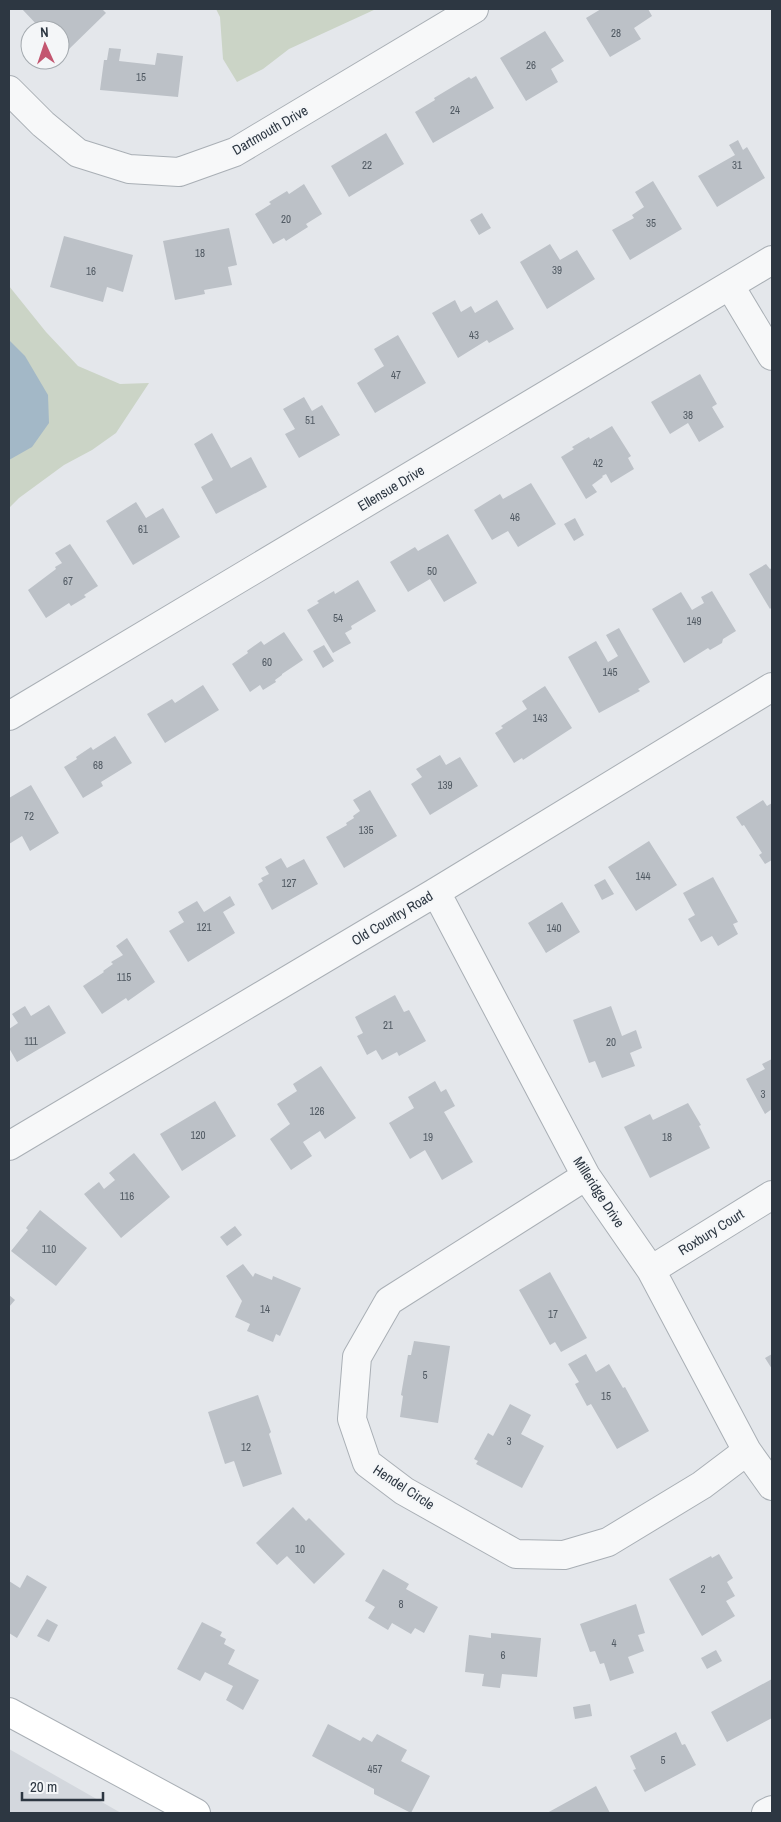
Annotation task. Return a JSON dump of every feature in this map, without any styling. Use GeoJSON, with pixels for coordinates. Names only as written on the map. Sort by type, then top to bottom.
{"type":"FeatureCollection","features":[{"type":"Feature","properties":{"kind":"street","name":"Dartmouth Drive"},"geometry":{"type":"LineString","coordinates":[[9,90],[43,124],[78,153],[129,169],[179,172],[235,152],[474,9]]}},
{"type":"Feature","properties":{"kind":"street","name":"Ellensue Drive"},"geometry":{"type":"LineString","coordinates":[[9,716],[772,260]]}},
{"type":"Feature","properties":{"kind":"street"},"geometry":{"type":"LineString","coordinates":[[730,286],[772,356]]}},
{"type":"Feature","properties":{"kind":"street","name":"Old Country Road"},"geometry":{"type":"LineString","coordinates":[[9,1146],[436,892],[772,687]]}},
{"type":"Feature","properties":{"kind":"street","name":"Milleridge Drive"},"geometry":{"type":"LineString","coordinates":[[436,892],[586,1176],[651,1270],[747,1451],[772,1486]]}},
{"type":"Feature","properties":{"kind":"street","name":"Hendel Circle"},"geometry":{"type":"LineString","coordinates":[[586,1176],[389,1301],[357,1357],[352,1419],[367,1463],[404,1491],[516,1554],[564,1555],[608,1542],[702,1485],[747,1451]]}},
{"type":"Feature","properties":{"kind":"street","name":"Roxbury Court"},"geometry":{"type":"LineString","coordinates":[[651,1270],[772,1195]]}},
{"type":"Feature","properties":{"kind":"street"},"geometry":{"type":"LineString","coordinates":[[9,1712],[196,1813]]}},
{"type":"Feature","properties":{"kind":"street"},"geometry":{"type":"LineString","coordinates":[[766,1813],[772,1810]]}},
{"type":"Feature","properties":{"kind":"shaded area"},"geometry":{"type":"Polygon","coordinates":[[[9,1749],[121,1813],[9,1813],[9,1749]]]}},
{"type":"Feature","properties":{"kind":"green space"},"geometry":{"type":"Polygon","coordinates":[[[216,9],[376,9],[289,49],[263,69],[237,82],[223,59],[220,17],[216,9]]]}},
{"type":"Feature","properties":{"kind":"green space"},"geometry":{"type":"Polygon","coordinates":[[[9,286],[46,332],[78,366],[120,384],[149,383],[116,433],[92,450],[64,465],[19,498],[9,508],[9,286]]]}},
{"type":"Feature","properties":{"kind":"water"},"geometry":{"type":"Polygon","coordinates":[[[9,340],[25,356],[48,395],[49,423],[32,447],[9,460],[9,340]]]}},
{"type":"Feature","properties":{"kind":"building"},"geometry":{"type":"Polygon","coordinates":[[[22,9],[102,9],[106,13],[70,48],[70,20],[32,20],[22,9]]]}},
{"type":"Feature","properties":{"kind":"building"},"geometry":{"type":"Polygon","coordinates":[[[601,9],[648,9],[652,16],[634,28],[641,39],[610,57],[586,18],[601,9]]]}},
{"type":"Feature","properties":{"kind":"building"},"geometry":{"type":"Polygon","coordinates":[[[545,31],[564,61],[551,69],[558,82],[526,101],[500,58],[545,31]]]}},
{"type":"Feature","properties":{"kind":"building"},"geometry":{"type":"Polygon","coordinates":[[[109,48],[121,49],[119,61],[155,65],[157,53],[183,56],[178,97],[100,90],[104,60],[107,60],[109,48]]]}},
{"type":"Feature","properties":{"kind":"building"},"geometry":{"type":"Polygon","coordinates":[[[476,76],[494,108],[433,143],[415,112],[469,77],[471,79],[476,76]]]}},
{"type":"Feature","properties":{"kind":"building"},"geometry":{"type":"Polygon","coordinates":[[[386,133],[404,164],[349,197],[331,166],[386,133]]]}},
{"type":"Feature","properties":{"kind":"building"},"geometry":{"type":"Polygon","coordinates":[[[738,140],[743,150],[747,147],[765,178],[717,207],[698,176],[735,155],[729,145],[738,140]]]}},
{"type":"Feature","properties":{"kind":"building"},"geometry":{"type":"Polygon","coordinates":[[[653,181],[682,229],[630,260],[612,230],[634,218],[632,215],[644,207],[635,192],[653,181]]]}},
{"type":"Feature","properties":{"kind":"building"},"geometry":{"type":"Polygon","coordinates":[[[304,184],[322,214],[306,224],[308,227],[286,241],[284,238],[273,244],[255,214],[271,204],[269,202],[287,191],[289,194],[304,184]]]}},
{"type":"Feature","properties":{"kind":"building"},"geometry":{"type":"Polygon","coordinates":[[[482,213],[491,228],[479,235],[470,220],[482,213]]]}},
{"type":"Feature","properties":{"kind":"building"},"geometry":{"type":"Polygon","coordinates":[[[229,228],[237,265],[228,267],[232,285],[204,290],[205,294],[175,300],[163,241],[229,228]]]}},
{"type":"Feature","properties":{"kind":"building"},"geometry":{"type":"Polygon","coordinates":[[[64,236],[133,255],[123,292],[107,287],[103,302],[50,287],[64,236]]]}},
{"type":"Feature","properties":{"kind":"building"},"geometry":{"type":"Polygon","coordinates":[[[550,244],[560,260],[577,250],[595,279],[547,309],[520,262],[550,244]]]}},
{"type":"Feature","properties":{"kind":"building"},"geometry":{"type":"Polygon","coordinates":[[[455,300],[461,312],[471,306],[475,313],[497,300],[514,329],[489,343],[487,340],[458,358],[432,313],[455,300]]]}},
{"type":"Feature","properties":{"kind":"building"},"geometry":{"type":"Polygon","coordinates":[[[398,335],[426,383],[375,413],[357,383],[384,366],[374,349],[398,335]]]}},
{"type":"Feature","properties":{"kind":"building"},"geometry":{"type":"Polygon","coordinates":[[[700,374],[717,404],[712,407],[724,427],[699,442],[688,423],[670,434],[651,402],[700,374]]]}},
{"type":"Feature","properties":{"kind":"building"},"geometry":{"type":"Polygon","coordinates":[[[304,397],[312,411],[322,405],[340,435],[299,458],[285,434],[295,429],[283,409],[304,397]]]}},
{"type":"Feature","properties":{"kind":"building"},"geometry":{"type":"Polygon","coordinates":[[[612,426],[631,456],[628,458],[634,469],[611,483],[606,474],[602,476],[592,485],[597,492],[586,499],[561,457],[574,449],[572,447],[612,426]]]}},
{"type":"Feature","properties":{"kind":"building"},"geometry":{"type":"Polygon","coordinates":[[[212,433],[231,468],[251,457],[267,487],[216,514],[201,487],[213,480],[194,444],[212,433]]]}},
{"type":"Feature","properties":{"kind":"building"},"geometry":{"type":"Polygon","coordinates":[[[531,483],[556,524],[518,547],[508,531],[492,540],[474,510],[500,494],[503,499],[531,483]]]}},
{"type":"Feature","properties":{"kind":"building"},"geometry":{"type":"Polygon","coordinates":[[[136,502],[146,518],[163,508],[180,537],[133,565],[106,521],[136,502]]]}},
{"type":"Feature","properties":{"kind":"building"},"geometry":{"type":"Polygon","coordinates":[[[575,518],[584,535],[574,541],[564,524],[575,518]]]}},
{"type":"Feature","properties":{"kind":"building"},"geometry":{"type":"Polygon","coordinates":[[[448,534],[477,583],[444,602],[430,579],[408,592],[390,562],[415,547],[418,551],[448,534]]]}},
{"type":"Feature","properties":{"kind":"building"},"geometry":{"type":"Polygon","coordinates":[[[70,544],[98,586],[84,595],[86,597],[71,606],[69,603],[46,618],[28,590],[62,563],[55,553],[70,544]]]}},
{"type":"Feature","properties":{"kind":"building"},"geometry":{"type":"Polygon","coordinates":[[[766,564],[770,569],[772,568],[772,607],[770,609],[749,574],[766,564]]]}},
{"type":"Feature","properties":{"kind":"building"},"geometry":{"type":"Polygon","coordinates":[[[358,580],[376,611],[351,626],[352,629],[345,633],[351,643],[333,653],[307,610],[319,603],[317,601],[334,591],[335,594],[358,580]]]}},
{"type":"Feature","properties":{"kind":"building"},"geometry":{"type":"Polygon","coordinates":[[[712,591],[736,631],[723,639],[722,643],[710,650],[708,648],[684,663],[652,609],[681,592],[692,610],[704,603],[701,597],[712,591]]]}},
{"type":"Feature","properties":{"kind":"building"},"geometry":{"type":"Polygon","coordinates":[[[619,628],[650,682],[638,689],[640,691],[599,713],[568,657],[596,641],[608,662],[618,656],[606,635],[619,628]]]}},
{"type":"Feature","properties":{"kind":"building"},"geometry":{"type":"Polygon","coordinates":[[[284,632],[303,660],[263,690],[260,685],[250,692],[232,664],[261,641],[264,645],[284,632]]]}},
{"type":"Feature","properties":{"kind":"building"},"geometry":{"type":"Polygon","coordinates":[[[324,645],[334,661],[323,668],[313,651],[324,645]]]}},
{"type":"Feature","properties":{"kind":"building"},"geometry":{"type":"Polygon","coordinates":[[[203,685],[219,710],[165,743],[147,714],[172,699],[175,703],[203,685]]]}},
{"type":"Feature","properties":{"kind":"building"},"geometry":{"type":"Polygon","coordinates":[[[545,686],[572,728],[523,760],[522,758],[514,763],[495,733],[503,728],[501,726],[527,709],[522,701],[545,686]]]}},
{"type":"Feature","properties":{"kind":"building"},"geometry":{"type":"Polygon","coordinates":[[[115,736],[132,763],[101,782],[103,786],[83,798],[64,767],[91,747],[93,750],[115,736]]]}},
{"type":"Feature","properties":{"kind":"building"},"geometry":{"type":"Polygon","coordinates":[[[440,755],[446,765],[460,757],[478,786],[430,815],[411,784],[422,777],[416,769],[440,755]]]}},
{"type":"Feature","properties":{"kind":"building"},"geometry":{"type":"Polygon","coordinates":[[[31,785],[59,833],[30,851],[22,836],[9,844],[9,798],[31,785]]]}},
{"type":"Feature","properties":{"kind":"building"},"geometry":{"type":"Polygon","coordinates":[[[370,790],[397,836],[344,868],[326,837],[347,825],[346,823],[354,818],[353,816],[360,811],[353,800],[370,790]]]}},
{"type":"Feature","properties":{"kind":"building"},"geometry":{"type":"Polygon","coordinates":[[[763,800],[767,806],[772,803],[772,860],[765,864],[759,855],[762,853],[744,825],[742,826],[736,817],[763,800]]]}},
{"type":"Feature","properties":{"kind":"building"},"geometry":{"type":"Polygon","coordinates":[[[649,841],[677,885],[636,911],[608,867],[649,841]]]}},
{"type":"Feature","properties":{"kind":"building"},"geometry":{"type":"Polygon","coordinates":[[[281,858],[287,868],[304,859],[318,884],[272,910],[258,884],[263,881],[261,878],[269,874],[265,867],[281,858]]]}},
{"type":"Feature","properties":{"kind":"building"},"geometry":{"type":"Polygon","coordinates":[[[713,877],[738,922],[733,924],[738,934],[718,946],[712,936],[701,942],[688,919],[695,915],[683,893],[713,877]]]}},
{"type":"Feature","properties":{"kind":"building"},"geometry":{"type":"Polygon","coordinates":[[[605,879],[614,894],[602,900],[594,885],[605,879]]]}},
{"type":"Feature","properties":{"kind":"building"},"geometry":{"type":"Polygon","coordinates":[[[230,896],[235,905],[223,912],[235,933],[188,962],[169,931],[184,922],[178,912],[197,901],[204,912],[230,896]]]}},
{"type":"Feature","properties":{"kind":"building"},"geometry":{"type":"Polygon","coordinates":[[[562,902],[580,932],[546,953],[528,923],[562,902]]]}},
{"type":"Feature","properties":{"kind":"building"},"geometry":{"type":"Polygon","coordinates":[[[127,938],[155,982],[128,1001],[126,998],[102,1014],[83,986],[104,972],[113,964],[111,962],[123,955],[116,946],[127,938]]]}},
{"type":"Feature","properties":{"kind":"building"},"geometry":{"type":"Polygon","coordinates":[[[395,995],[404,1012],[409,1010],[426,1041],[399,1056],[397,1052],[382,1060],[376,1050],[367,1055],[357,1036],[363,1033],[355,1017],[395,995]]]}},
{"type":"Feature","properties":{"kind":"building"},"geometry":{"type":"Polygon","coordinates":[[[49,1005],[66,1033],[17,1062],[9,1048],[9,1029],[18,1023],[12,1014],[25,1006],[31,1016],[49,1005]]]}},
{"type":"Feature","properties":{"kind":"building"},"geometry":{"type":"Polygon","coordinates":[[[611,1006],[622,1036],[636,1030],[642,1048],[630,1053],[635,1066],[602,1078],[595,1061],[589,1063],[573,1020],[611,1006]]]}},
{"type":"Feature","properties":{"kind":"building"},"geometry":{"type":"Polygon","coordinates":[[[772,1059],[772,1109],[765,1114],[746,1079],[765,1069],[762,1064],[772,1059]]]}},
{"type":"Feature","properties":{"kind":"building"},"geometry":{"type":"Polygon","coordinates":[[[321,1066],[356,1118],[325,1139],[320,1131],[303,1142],[312,1156],[291,1170],[270,1139],[290,1124],[277,1104],[297,1091],[293,1084],[321,1066]]]}},
{"type":"Feature","properties":{"kind":"building"},"geometry":{"type":"Polygon","coordinates":[[[435,1081],[441,1092],[446,1089],[455,1106],[444,1112],[473,1162],[442,1180],[425,1150],[410,1159],[389,1123],[414,1108],[408,1097],[435,1081]]]}},
{"type":"Feature","properties":{"kind":"building"},"geometry":{"type":"Polygon","coordinates":[[[215,1101],[236,1136],[182,1171],[160,1134],[215,1101]]]}},
{"type":"Feature","properties":{"kind":"building"},"geometry":{"type":"Polygon","coordinates":[[[688,1103],[701,1125],[699,1126],[710,1148],[650,1178],[624,1127],[650,1114],[653,1120],[688,1103]]]}},
{"type":"Feature","properties":{"kind":"building"},"geometry":{"type":"Polygon","coordinates":[[[134,1153],[170,1197],[121,1238],[84,1194],[99,1182],[104,1189],[115,1180],[109,1173],[134,1153]]]}},
{"type":"Feature","properties":{"kind":"building"},"geometry":{"type":"Polygon","coordinates":[[[40,1210],[87,1248],[56,1286],[11,1251],[28,1230],[26,1228],[40,1210]]]}},
{"type":"Feature","properties":{"kind":"building"},"geometry":{"type":"Polygon","coordinates":[[[235,1226],[242,1235],[227,1246],[220,1237],[235,1226]]]}},
{"type":"Feature","properties":{"kind":"building"},"geometry":{"type":"Polygon","coordinates":[[[243,1264],[253,1277],[255,1273],[272,1280],[273,1276],[301,1288],[280,1336],[276,1334],[273,1342],[247,1331],[250,1324],[235,1317],[242,1301],[226,1276],[243,1264]]]}},
{"type":"Feature","properties":{"kind":"building"},"geometry":{"type":"Polygon","coordinates":[[[550,1272],[587,1338],[561,1352],[555,1342],[550,1345],[519,1290],[550,1272]]]}},
{"type":"Feature","properties":{"kind":"building"},"geometry":{"type":"Polygon","coordinates":[[[9,1295],[15,1300],[9,1307],[9,1295]]]}},
{"type":"Feature","properties":{"kind":"building"},"geometry":{"type":"Polygon","coordinates":[[[414,1341],[450,1346],[438,1423],[400,1417],[403,1396],[401,1395],[408,1355],[411,1355],[414,1341]]]}},
{"type":"Feature","properties":{"kind":"building"},"geometry":{"type":"Polygon","coordinates":[[[586,1354],[596,1372],[609,1364],[623,1388],[625,1387],[649,1431],[617,1449],[591,1404],[587,1406],[575,1384],[579,1382],[568,1364],[586,1354]]]}},
{"type":"Feature","properties":{"kind":"building"},"geometry":{"type":"Polygon","coordinates":[[[772,1354],[772,1369],[765,1358],[772,1354]]]}},
{"type":"Feature","properties":{"kind":"building"},"geometry":{"type":"Polygon","coordinates":[[[258,1395],[271,1432],[269,1434],[282,1474],[243,1487],[234,1461],[225,1464],[208,1412],[258,1395]]]}},
{"type":"Feature","properties":{"kind":"building"},"geometry":{"type":"Polygon","coordinates":[[[510,1404],[531,1415],[521,1434],[544,1446],[522,1488],[476,1464],[478,1461],[474,1459],[488,1433],[493,1436],[510,1404]]]}},
{"type":"Feature","properties":{"kind":"building"},"geometry":{"type":"Polygon","coordinates":[[[293,1507],[306,1521],[309,1518],[345,1554],[314,1584],[287,1556],[277,1565],[256,1543],[293,1507]]]}},
{"type":"Feature","properties":{"kind":"building"},"geometry":{"type":"Polygon","coordinates":[[[719,1554],[733,1578],[727,1582],[735,1596],[726,1601],[735,1616],[702,1636],[669,1579],[711,1556],[712,1558],[719,1554]]]}},
{"type":"Feature","properties":{"kind":"building"},"geometry":{"type":"Polygon","coordinates":[[[383,1569],[409,1584],[406,1589],[438,1607],[424,1633],[415,1628],[411,1634],[392,1623],[388,1630],[368,1618],[375,1607],[365,1601],[383,1569]]]}},
{"type":"Feature","properties":{"kind":"building"},"geometry":{"type":"Polygon","coordinates":[[[27,1575],[47,1587],[17,1638],[9,1633],[9,1581],[20,1588],[27,1575]]]}},
{"type":"Feature","properties":{"kind":"building"},"geometry":{"type":"Polygon","coordinates":[[[636,1604],[645,1633],[638,1635],[644,1651],[628,1657],[634,1673],[610,1681],[604,1663],[600,1664],[595,1651],[590,1652],[580,1624],[636,1604]]]}},
{"type":"Feature","properties":{"kind":"building"},"geometry":{"type":"Polygon","coordinates":[[[47,1619],[58,1625],[49,1642],[37,1636],[47,1619]]]}},
{"type":"Feature","properties":{"kind":"building"},"geometry":{"type":"Polygon","coordinates":[[[202,1622],[222,1632],[220,1636],[226,1639],[224,1644],[235,1650],[228,1664],[259,1680],[243,1710],[226,1700],[233,1686],[205,1672],[200,1681],[177,1669],[202,1622]]]}},
{"type":"Feature","properties":{"kind":"building"},"geometry":{"type":"Polygon","coordinates":[[[491,1633],[541,1638],[537,1677],[502,1674],[500,1688],[482,1686],[484,1674],[465,1672],[469,1635],[491,1638],[491,1633]]]}},
{"type":"Feature","properties":{"kind":"building"},"geometry":{"type":"Polygon","coordinates":[[[716,1650],[722,1661],[707,1669],[701,1658],[716,1650]]]}},
{"type":"Feature","properties":{"kind":"building"},"geometry":{"type":"Polygon","coordinates":[[[772,1679],[772,1718],[727,1742],[711,1712],[772,1679]]]}},
{"type":"Feature","properties":{"kind":"building"},"geometry":{"type":"Polygon","coordinates":[[[590,1704],[592,1716],[575,1719],[573,1707],[590,1704]]]}},
{"type":"Feature","properties":{"kind":"building"},"geometry":{"type":"Polygon","coordinates":[[[328,1724],[360,1741],[363,1737],[372,1742],[377,1734],[407,1750],[401,1761],[430,1776],[411,1813],[374,1794],[374,1789],[312,1756],[328,1724]]]}},
{"type":"Feature","properties":{"kind":"building"},"geometry":{"type":"Polygon","coordinates":[[[676,1732],[682,1745],[685,1744],[696,1765],[645,1792],[633,1770],[636,1769],[630,1756],[676,1732]]]}},
{"type":"Feature","properties":{"kind":"building"},"geometry":{"type":"Polygon","coordinates":[[[596,1786],[610,1813],[547,1813],[596,1786]]]}}]}
